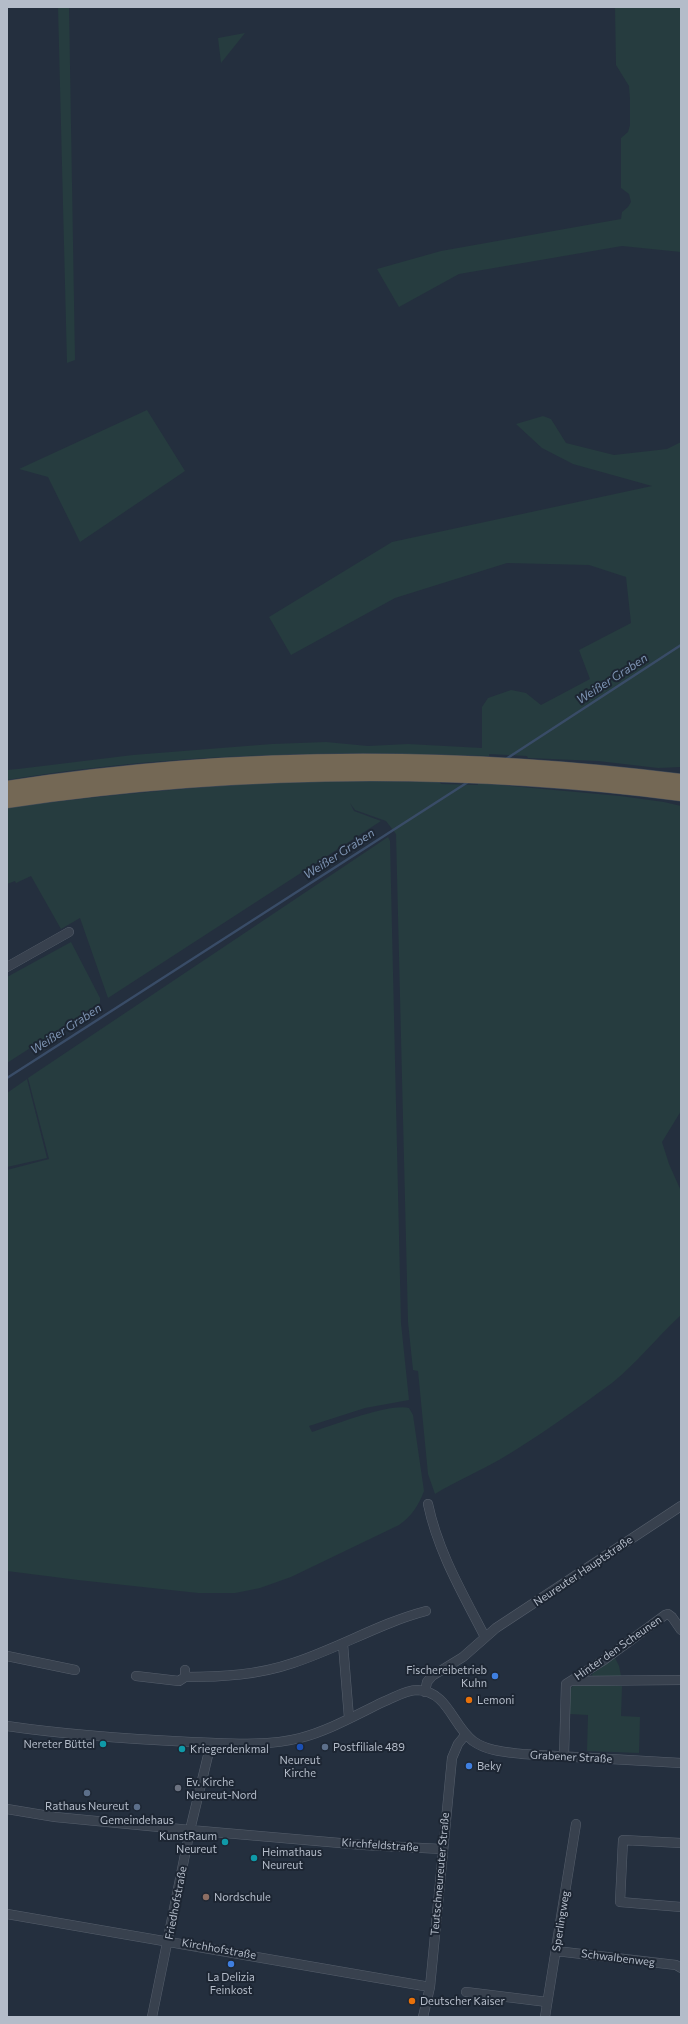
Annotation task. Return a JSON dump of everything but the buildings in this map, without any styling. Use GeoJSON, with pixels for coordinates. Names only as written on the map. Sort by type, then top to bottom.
{"type":"FeatureCollection","features":[{"type":"Feature","properties":{"kind":"highway"},"geometry":{"type":"LineString","coordinates":[[7,788],[122,772],[258,763],[400,760],[681,794]]}},
{"type":"Feature","properties":{"kind":"highway"},"geometry":{"type":"LineString","coordinates":[[7,801],[156,783],[262,775],[343,773],[466,775],[502,764],[636,775],[681,781]]}},
{"type":"Feature","properties":{"kind":"highway"},"geometry":{"type":"LineString","coordinates":[[636,775],[681,770]]}},
{"type":"Feature","properties":{"kind":"highway"},"geometry":{"type":"LineString","coordinates":[[619,787],[636,795],[681,803]]}},
{"type":"Feature","properties":{"kind":"street"},"geometry":{"type":"LineString","coordinates":[[7,967],[69,932]]}},
{"type":"Feature","properties":{"kind":"street"},"geometry":{"type":"LineString","coordinates":[[428,1504],[433,1526],[441,1548],[485,1637]]}},
{"type":"Feature","properties":{"kind":"street","name":"Neureuter Hauptstraße"},"geometry":{"type":"LineString","coordinates":[[425,1692],[428,1682],[432,1676],[463,1657],[485,1637],[681,1506]]}},
{"type":"Feature","properties":{"kind":"street"},"geometry":{"type":"LineString","coordinates":[[136,1676],[179,1681],[185,1674],[230,1676],[271,1670],[295,1663],[343,1644],[397,1619],[426,1611]]}},
{"type":"Feature","properties":{"kind":"street","name":"Hinter den Scheunen"},"geometry":{"type":"LineString","coordinates":[[564,1756],[566,1684],[604,1660],[665,1615],[668,1614],[672,1617],[681,1630]]}},
{"type":"Feature","properties":{"kind":"street"},"geometry":{"type":"LineString","coordinates":[[343,1644],[349,1718]]}},
{"type":"Feature","properties":{"kind":"street"},"geometry":{"type":"LineString","coordinates":[[7,1656],[75,1670]]}},
{"type":"Feature","properties":{"kind":"street","name":"Hinter den Scheunen"},"geometry":{"type":"LineString","coordinates":[[571,1681],[681,1680]]}},
{"type":"Feature","properties":{"kind":"street"},"geometry":{"type":"LineString","coordinates":[[7,1726],[100,1737],[211,1743],[272,1742],[317,1733],[412,1690],[425,1692],[444,1702],[466,1734]]}},
{"type":"Feature","properties":{"kind":"street","name":"Grabener Straße"},"geometry":{"type":"LineString","coordinates":[[466,1734],[480,1745],[496,1751],[681,1763]]}},
{"type":"Feature","properties":{"kind":"street","name":"Teutschneureuter Straße"},"geometry":{"type":"LineString","coordinates":[[423,2017],[430,1987],[442,1849],[452,1758],[458,1744],[466,1734]]}},
{"type":"Feature","properties":{"kind":"street","name":"Friedhofstraße"},"geometry":{"type":"LineString","coordinates":[[152,2017],[169,1941],[190,1830],[211,1743]]}},
{"type":"Feature","properties":{"kind":"street","name":"Kirchfeldstraße"},"geometry":{"type":"LineString","coordinates":[[7,1809],[54,1817],[190,1830],[363,1845],[442,1849]]}},
{"type":"Feature","properties":{"kind":"street","name":"Sperlingweg"},"geometry":{"type":"LineString","coordinates":[[545,2017],[576,1824]]}},
{"type":"Feature","properties":{"kind":"street"},"geometry":{"type":"LineString","coordinates":[[681,1843],[623,1840],[620,1902],[681,1908]]}},
{"type":"Feature","properties":{"kind":"street","name":"Kirchhofstraße"},"geometry":{"type":"LineString","coordinates":[[7,1914],[430,1987]]}},
{"type":"Feature","properties":{"kind":"street","name":"Schwalbenweg"},"geometry":{"type":"LineString","coordinates":[[556,1950],[680,1967]]}},
{"type":"Feature","properties":{"kind":"street"},"geometry":{"type":"LineString","coordinates":[[466,1992],[548,2002]]}},
{"type":"Feature","properties":{"kind":"green space"},"geometry":{"type":"Polygon","coordinates":[[[58,7],[69,7],[75,360],[67,363],[58,7]]]}},
{"type":"Feature","properties":{"kind":"green space"},"geometry":{"type":"Polygon","coordinates":[[[615,7],[681,7],[681,252],[622,246],[459,274],[399,307],[377,269],[441,251],[621,219],[622,212],[631,202],[629,194],[621,188],[621,138],[628,132],[630,125],[630,99],[629,86],[616,65],[615,7]]]}},
{"type":"Feature","properties":{"kind":"green space"},"geometry":{"type":"Polygon","coordinates":[[[245,33],[221,63],[218,38],[245,33]]]}},
{"type":"Feature","properties":{"kind":"green space"},"geometry":{"type":"Polygon","coordinates":[[[147,410],[185,471],[80,542],[48,477],[19,469],[147,410]]]}},
{"type":"Feature","properties":{"kind":"green space"},"geometry":{"type":"Polygon","coordinates":[[[543,416],[551,419],[566,443],[614,455],[667,449],[681,442],[681,767],[658,768],[598,761],[528,758],[527,756],[489,754],[489,756],[429,754],[308,754],[187,759],[127,764],[7,780],[7,770],[133,755],[272,744],[326,742],[368,746],[408,744],[482,748],[482,707],[488,698],[511,690],[526,693],[541,705],[590,679],[579,650],[631,623],[626,577],[589,565],[507,563],[395,598],[291,655],[269,617],[392,542],[652,486],[573,464],[542,448],[516,424],[543,416]]]}},
{"type":"Feature","properties":{"kind":"green space"},"geometry":{"type":"Polygon","coordinates":[[[313,780],[440,782],[441,784],[478,785],[478,783],[620,796],[681,806],[681,1111],[662,1142],[669,1164],[681,1191],[681,1315],[630,1367],[612,1383],[514,1451],[435,1494],[428,1474],[418,1371],[413,1370],[408,1322],[396,834],[386,821],[355,810],[350,803],[354,811],[381,821],[108,998],[80,918],[61,929],[31,876],[16,883],[15,881],[7,884],[7,808],[160,791],[313,780]]]}},
{"type":"Feature","properties":{"kind":"green space"},"geometry":{"type":"Polygon","coordinates":[[[388,837],[390,841],[401,1323],[409,1400],[365,1408],[309,1426],[312,1432],[375,1412],[400,1407],[409,1408],[413,1415],[424,1491],[420,1501],[411,1514],[399,1525],[291,1577],[260,1588],[235,1593],[198,1593],[7,1571],[7,1170],[49,1159],[28,1078],[388,837]]]}},
{"type":"Feature","properties":{"kind":"green space"},"geometry":{"type":"Polygon","coordinates":[[[71,942],[100,998],[100,1003],[7,1063],[7,977],[71,942]]]}},
{"type":"Feature","properties":{"kind":"green space"},"geometry":{"type":"Polygon","coordinates":[[[27,1079],[47,1158],[7,1167],[7,1093],[27,1079]]]}},
{"type":"Feature","properties":{"kind":"green space"},"geometry":{"type":"Polygon","coordinates":[[[615,1658],[619,1666],[621,1676],[593,1678],[592,1674],[615,1658]]]}},
{"type":"Feature","properties":{"kind":"green space"},"geometry":{"type":"Polygon","coordinates":[[[574,1685],[622,1686],[621,1716],[640,1717],[639,1753],[587,1751],[588,1715],[570,1714],[570,1689],[574,1685]]]}},
{"type":"Feature","properties":{"kind":"waterway","name":"Weißer Graben"},"geometry":{"type":"LineString","coordinates":[[506,759],[681,645]]}},
{"type":"Feature","properties":{"kind":"waterway","name":"Weißer Graben"},"geometry":{"type":"LineString","coordinates":[[7,1078],[468,782]]}},
{"type":"Feature","properties":{"kind":"place","name":"Fischereibetrieb Kuhn"},"geometry":{"type":"Point","coordinates":[495,1676]}},
{"type":"Feature","properties":{"kind":"place","name":"Lemoni"},"geometry":{"type":"Point","coordinates":[469,1700]}},
{"type":"Feature","properties":{"kind":"place","name":"Nereter Büttel"},"geometry":{"type":"Point","coordinates":[103,1744]}},
{"type":"Feature","properties":{"kind":"place","name":"Neureut Kirche"},"geometry":{"type":"Point","coordinates":[300,1747]}},
{"type":"Feature","properties":{"kind":"place","name":"Postfiliale 489"},"geometry":{"type":"Point","coordinates":[325,1747]}},
{"type":"Feature","properties":{"kind":"place","name":"Kriegerdenkmal"},"geometry":{"type":"Point","coordinates":[182,1749]}},
{"type":"Feature","properties":{"kind":"place","name":"Beky"},"geometry":{"type":"Point","coordinates":[469,1766]}},
{"type":"Feature","properties":{"kind":"place","name":"Ev. Kirche Neureut-Nord"},"geometry":{"type":"Point","coordinates":[178,1788]}},
{"type":"Feature","properties":{"kind":"place","name":"Rathaus Neureut"},"geometry":{"type":"Point","coordinates":[87,1793]}},
{"type":"Feature","properties":{"kind":"place","name":"Gemeindehaus"},"geometry":{"type":"Point","coordinates":[137,1807]}},
{"type":"Feature","properties":{"kind":"place","name":"KunstRaum Neureut"},"geometry":{"type":"Point","coordinates":[225,1842]}},
{"type":"Feature","properties":{"kind":"place","name":"Heimathaus Neureut"},"geometry":{"type":"Point","coordinates":[254,1858]}},
{"type":"Feature","properties":{"kind":"place","name":"Nordschule"},"geometry":{"type":"Point","coordinates":[206,1897]}},
{"type":"Feature","properties":{"kind":"place","name":"La Delizia Feinkost"},"geometry":{"type":"Point","coordinates":[231,1964]}},
{"type":"Feature","properties":{"kind":"place","name":"Deutscher Kaiser"},"geometry":{"type":"Point","coordinates":[412,2001]}}]}
